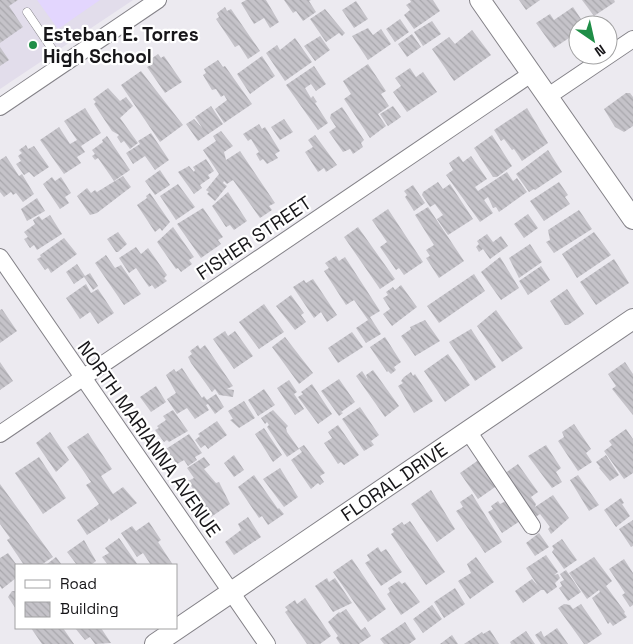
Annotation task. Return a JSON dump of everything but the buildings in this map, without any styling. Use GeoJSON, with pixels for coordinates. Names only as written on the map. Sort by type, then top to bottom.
{"type":"FeatureCollection","features":[{"type":"Feature","properties":{"kind":"street"},"geometry":{"type":"LineString","coordinates":[[0,107],[158,0]]}},
{"type":"Feature","properties":{"kind":"street"},"geometry":{"type":"LineString","coordinates":[[480,0],[632,217]]}},
{"type":"Feature","properties":{"kind":"street"},"geometry":{"type":"LineString","coordinates":[[547,97],[633,39]]}},
{"type":"Feature","properties":{"kind":"street","name":"FISHER STREET"},"geometry":{"type":"LineString","coordinates":[[0,434],[531,74]]}},
{"type":"Feature","properties":{"kind":"street","name":"NORTH MARIANNA AVENUE"},"geometry":{"type":"LineString","coordinates":[[0,257],[266,644]]}},
{"type":"Feature","properties":{"kind":"street","name":"FLORAL DRIVE"},"geometry":{"type":"LineString","coordinates":[[178,629],[633,319]]}},
{"type":"Feature","properties":{"kind":"street"},"geometry":{"type":"LineString","coordinates":[[468,431],[532,526]]}},
{"type":"Feature","properties":{"kind":"street","name":"FLORAL DRIVE"},"geometry":{"type":"LineString","coordinates":[[156,644],[178,629]]}},
{"type":"Feature","properties":{"kind":"lane"},"geometry":{"type":"LineString","coordinates":[[27,12],[62,65]]}},
{"type":"Feature","properties":{"kind":"shaded area","name":"Esteban E. Torres High School"},"geometry":{"type":"Polygon","coordinates":[[[0,0],[133,0],[0,89],[0,0]]]}},
{"type":"Feature","properties":{"kind":"shaded area"},"geometry":{"type":"Polygon","coordinates":[[[37,0],[100,0],[58,29],[37,0]]]}},
{"type":"Feature","properties":{"kind":"place","name":"Esteban E. Torres High School"},"geometry":{"type":"Point","coordinates":[33,45]}}]}
